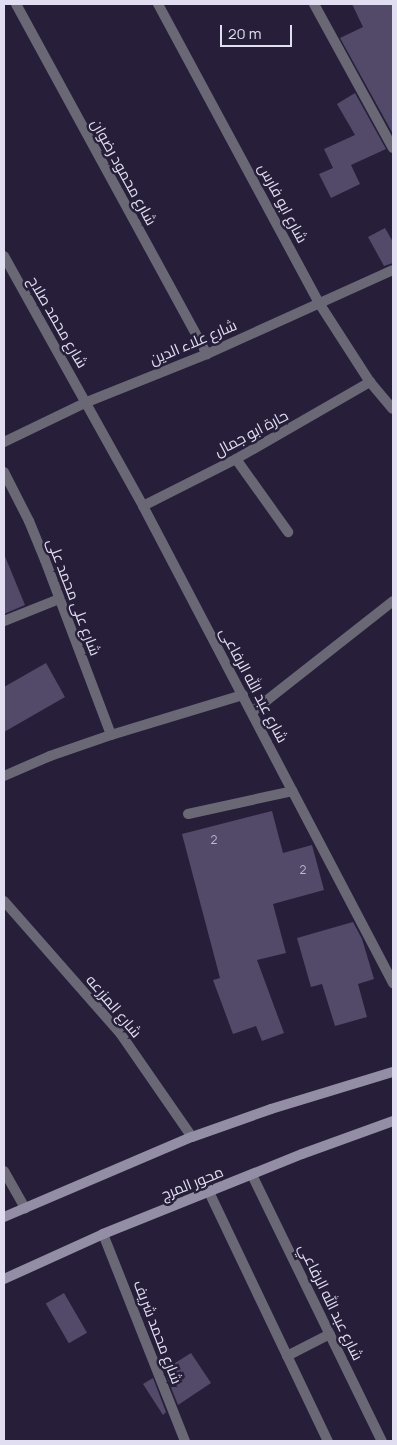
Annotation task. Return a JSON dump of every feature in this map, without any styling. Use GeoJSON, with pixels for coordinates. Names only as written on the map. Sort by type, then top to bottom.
{"type":"FeatureCollection","features":[{"type":"Feature","properties":{"kind":"main road"},"geometry":{"type":"LineString","coordinates":[[4,1217],[192,1137],[271,1109],[393,1072]]}},
{"type":"Feature","properties":{"kind":"main road","name":"محور المرج"},"geometry":{"type":"LineString","coordinates":[[4,1278],[103,1234],[302,1154],[393,1121]]}},
{"type":"Feature","properties":{"kind":"street","name":"شارع محمود رضوان"},"geometry":{"type":"LineString","coordinates":[[16,4],[207,354]]}},
{"type":"Feature","properties":{"kind":"street","name":"شارع ابو فارس"},"geometry":{"type":"LineString","coordinates":[[158,4],[320,303],[370,382],[393,409]]}},
{"type":"Feature","properties":{"kind":"street"},"geometry":{"type":"LineString","coordinates":[[314,4],[393,148]]}},
{"type":"Feature","properties":{"kind":"street","name":"شارع محمد صلاح"},"geometry":{"type":"LineString","coordinates":[[4,256],[87,402]]}},
{"type":"Feature","properties":{"kind":"street","name":"شارع علاء الدين"},"geometry":{"type":"LineString","coordinates":[[4,442],[87,402],[207,354],[393,270]]}},
{"type":"Feature","properties":{"kind":"street","name":"حارة ابو جمال"},"geometry":{"type":"LineString","coordinates":[[143,506],[236,459],[370,382]]}},
{"type":"Feature","properties":{"kind":"street","name":"شارع عبد الله الرفاعى"},"geometry":{"type":"LineString","coordinates":[[87,402],[294,791],[393,983]]}},
{"type":"Feature","properties":{"kind":"street"},"geometry":{"type":"LineString","coordinates":[[236,459],[288,532]]}},
{"type":"Feature","properties":{"kind":"street","name":"شارع على محمد على"},"geometry":{"type":"LineString","coordinates":[[4,472],[29,521],[111,735]]}},
{"type":"Feature","properties":{"kind":"street"},"geometry":{"type":"LineString","coordinates":[[4,621],[59,598]]}},
{"type":"Feature","properties":{"kind":"street"},"geometry":{"type":"LineString","coordinates":[[252,712],[393,600]]}},
{"type":"Feature","properties":{"kind":"street"},"geometry":{"type":"LineString","coordinates":[[4,776],[50,756],[111,735],[242,695]]}},
{"type":"Feature","properties":{"kind":"street"},"geometry":{"type":"LineString","coordinates":[[188,814],[294,791]]}},
{"type":"Feature","properties":{"kind":"street","name":"شارع المزرعه"},"geometry":{"type":"LineString","coordinates":[[4,901],[120,1033],[192,1137]]}},
{"type":"Feature","properties":{"kind":"street"},"geometry":{"type":"LineString","coordinates":[[4,1170],[25,1208]]}},
{"type":"Feature","properties":{"kind":"street","name":"شارع عبد الله الرفاعي"},"geometry":{"type":"LineString","coordinates":[[252,1175],[382,1441]]}},
{"type":"Feature","properties":{"kind":"street"},"geometry":{"type":"LineString","coordinates":[[209,1192],[328,1441]]}},
{"type":"Feature","properties":{"kind":"street","name":"شارع محمد شريف"},"geometry":{"type":"LineString","coordinates":[[103,1234],[185,1441]]}},
{"type":"Feature","properties":{"kind":"street"},"geometry":{"type":"LineString","coordinates":[[287,1356],[330,1334]]}},
{"type":"Feature","properties":{"kind":"building"},"geometry":{"type":"Polygon","coordinates":[[[352,4],[393,4],[393,134],[340,38],[363,27],[352,4]]]}},
{"type":"Feature","properties":{"kind":"building"},"geometry":{"type":"Polygon","coordinates":[[[355,93],[386,149],[351,165],[360,184],[331,198],[319,174],[333,168],[324,149],[355,135],[337,104],[355,93]]]}},
{"type":"Feature","properties":{"kind":"building"},"geometry":{"type":"Polygon","coordinates":[[[385,228],[393,242],[393,263],[384,266],[368,237],[385,228]]]}},
{"type":"Feature","properties":{"kind":"building"},"geometry":{"type":"Polygon","coordinates":[[[4,554],[25,605],[4,614],[4,554]]]}},
{"type":"Feature","properties":{"kind":"building"},"geometry":{"type":"Polygon","coordinates":[[[46,663],[65,697],[4,732],[4,687],[46,663]]]}},
{"type":"Feature","properties":{"kind":"building"},"geometry":{"type":"Polygon","coordinates":[[[272,811],[283,853],[312,845],[324,890],[273,904],[286,953],[257,960],[284,1033],[262,1041],[256,1026],[233,1034],[213,980],[220,978],[182,834],[272,811]]]}},
{"type":"Feature","properties":{"kind":"building"},"geometry":{"type":"Polygon","coordinates":[[[353,922],[362,939],[374,979],[358,984],[367,1017],[335,1026],[322,984],[311,987],[297,938],[353,922]]]}},
{"type":"Feature","properties":{"kind":"building"},"geometry":{"type":"Polygon","coordinates":[[[64,1293],[87,1333],[69,1343],[46,1304],[64,1293]]]}},
{"type":"Feature","properties":{"kind":"building"},"geometry":{"type":"Polygon","coordinates":[[[191,1353],[211,1383],[178,1405],[164,1370],[191,1353]]]}},
{"type":"Feature","properties":{"kind":"building"},"geometry":{"type":"Polygon","coordinates":[[[153,1378],[166,1412],[163,1415],[143,1384],[153,1378]]]}}]}
